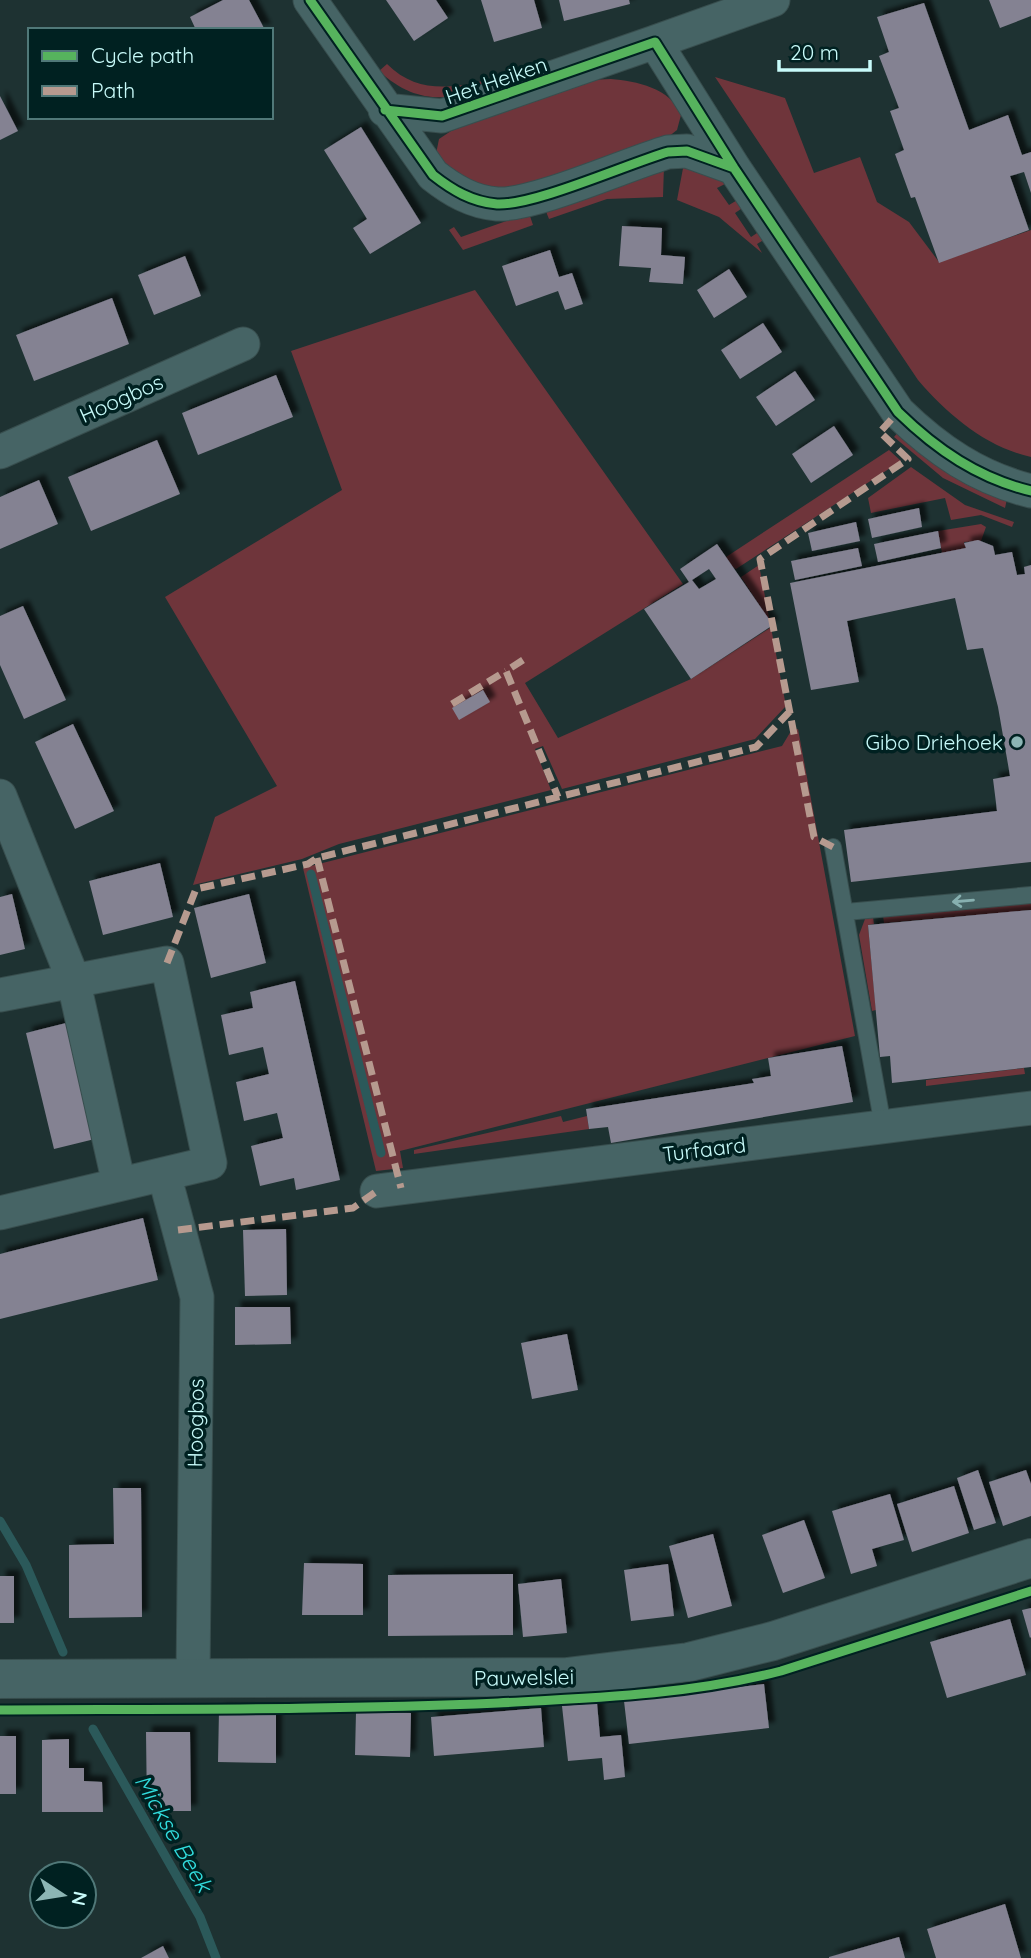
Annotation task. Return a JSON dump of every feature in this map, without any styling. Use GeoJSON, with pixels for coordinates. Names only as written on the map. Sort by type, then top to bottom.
{"type":"FeatureCollection","features":[{"type":"Feature","properties":{"kind":"street"},"geometry":{"type":"LineString","coordinates":[[310,0],[433,175],[453,191],[498,204],[523,201],[668,152],[698,153],[734,167]]}},
{"type":"Feature","properties":{"kind":"street","name":"Het Heiken"},"geometry":{"type":"LineString","coordinates":[[386,110],[422,116],[451,114],[773,0]]}},
{"type":"Feature","properties":{"kind":"street"},"geometry":{"type":"LineString","coordinates":[[655,42],[734,167],[898,411],[926,438],[962,464],[984,476],[1031,491]]}},
{"type":"Feature","properties":{"kind":"street","name":"Hoogbos"},"geometry":{"type":"LineString","coordinates":[[0,452],[243,344]]}},
{"type":"Feature","properties":{"kind":"street"},"geometry":{"type":"LineString","coordinates":[[0,796],[73,979],[119,1184]]}},
{"type":"Feature","properties":{"kind":"street"},"geometry":{"type":"LineString","coordinates":[[0,995],[167,963],[210,1163],[0,1213]]}},
{"type":"Feature","properties":{"kind":"street","name":"Turfaard"},"geometry":{"type":"LineString","coordinates":[[377,1191],[1031,1108]]}},
{"type":"Feature","properties":{"kind":"street","name":"Hoogbos"},"geometry":{"type":"LineString","coordinates":[[164,1174],[197,1297],[193,1677]]}},
{"type":"Feature","properties":{"kind":"street","name":"Pauwelslei"},"geometry":{"type":"LineString","coordinates":[[0,1679],[567,1678],[689,1662],[773,1641],[1031,1558]]}},
{"type":"Feature","properties":{"kind":"lane"},"geometry":{"type":"LineString","coordinates":[[833,847],[883,1126]]}},
{"type":"Feature","properties":{"kind":"lane"},"geometry":{"type":"LineString","coordinates":[[846,912],[1031,895]]}},
{"type":"Feature","properties":{"kind":"shaded area"},"geometry":{"type":"Polygon","coordinates":[[[387,64],[410,80],[422,84],[447,87],[487,80],[490,89],[459,96],[419,95],[406,90],[379,71],[387,64]]]}},
{"type":"Feature","properties":{"kind":"shaded area"},"geometry":{"type":"Polygon","coordinates":[[[715,77],[785,98],[814,173],[860,157],[877,202],[909,222],[939,262],[1031,230],[1031,457],[999,446],[969,428],[918,380],[715,77]]]}},
{"type":"Feature","properties":{"kind":"shaded area"},"geometry":{"type":"Polygon","coordinates":[[[611,79],[641,84],[669,98],[681,115],[677,130],[668,137],[537,184],[499,190],[456,177],[436,154],[439,139],[451,131],[590,80],[611,79]]]}},
{"type":"Feature","properties":{"kind":"shaded area"},"geometry":{"type":"Polygon","coordinates":[[[684,163],[727,183],[717,188],[729,205],[739,199],[744,207],[735,213],[751,237],[760,231],[765,239],[757,244],[762,253],[719,217],[677,200],[684,163]]]}},
{"type":"Feature","properties":{"kind":"shaded area"},"geometry":{"type":"Polygon","coordinates":[[[664,166],[663,197],[607,199],[549,219],[545,209],[664,166]]]}},
{"type":"Feature","properties":{"kind":"shaded area"},"geometry":{"type":"Polygon","coordinates":[[[529,213],[533,225],[463,250],[449,230],[454,227],[461,237],[529,213]]]}},
{"type":"Feature","properties":{"kind":"shaded area"},"geometry":{"type":"Polygon","coordinates":[[[475,290],[683,584],[525,683],[558,738],[691,679],[771,627],[786,706],[755,739],[562,789],[543,746],[535,749],[551,790],[339,844],[302,859],[193,885],[215,817],[277,786],[165,597],[342,490],[291,351],[475,290]]]}},
{"type":"Feature","properties":{"kind":"shaded area"},"geometry":{"type":"Polygon","coordinates":[[[899,431],[1007,499],[1005,508],[943,478],[894,437],[899,431]]]}},
{"type":"Feature","properties":{"kind":"shaded area"},"geometry":{"type":"Polygon","coordinates":[[[889,450],[901,461],[736,569],[733,567],[726,557],[889,450]]]}},
{"type":"Feature","properties":{"kind":"shaded area"},"geometry":{"type":"Polygon","coordinates":[[[911,467],[965,505],[1014,522],[1012,527],[981,515],[951,520],[945,498],[871,513],[868,498],[911,467]]]}},
{"type":"Feature","properties":{"kind":"shaded area"},"geometry":{"type":"Polygon","coordinates":[[[981,524],[986,527],[981,541],[964,542],[966,548],[942,553],[938,531],[981,524]]]}},
{"type":"Feature","properties":{"kind":"shaded area"},"geometry":{"type":"Polygon","coordinates":[[[759,565],[770,621],[741,577],[759,565]]]}},
{"type":"Feature","properties":{"kind":"shaded area"},"geometry":{"type":"Polygon","coordinates":[[[798,729],[855,1036],[400,1151],[403,1168],[376,1171],[303,868],[782,746],[791,731],[798,729]]]}},
{"type":"Feature","properties":{"kind":"shaded area"},"geometry":{"type":"Polygon","coordinates":[[[1031,902],[1031,910],[884,923],[883,916],[1031,902]]]}},
{"type":"Feature","properties":{"kind":"shaded area"},"geometry":{"type":"Polygon","coordinates":[[[873,917],[874,924],[868,925],[876,1010],[872,1011],[859,935],[865,919],[873,917]]]}},
{"type":"Feature","properties":{"kind":"shaded area"},"geometry":{"type":"Polygon","coordinates":[[[1024,1068],[1025,1074],[926,1086],[926,1080],[1024,1068]]]}},
{"type":"Feature","properties":{"kind":"shaded area"},"geometry":{"type":"Polygon","coordinates":[[[561,1116],[563,1122],[587,1116],[589,1129],[414,1154],[414,1150],[561,1116]]]}},
{"type":"Feature","properties":{"kind":"building"},"geometry":{"type":"Polygon","coordinates":[[[223,0],[249,0],[264,28],[195,28],[190,17],[223,0]]]}},
{"type":"Feature","properties":{"kind":"building"},"geometry":{"type":"Polygon","coordinates":[[[386,0],[436,0],[448,18],[414,41],[386,0]]]}},
{"type":"Feature","properties":{"kind":"building"},"geometry":{"type":"Polygon","coordinates":[[[481,0],[534,0],[542,28],[494,42],[481,0]]]}},
{"type":"Feature","properties":{"kind":"building"},"geometry":{"type":"Polygon","coordinates":[[[559,0],[629,0],[630,4],[564,21],[559,0]]]}},
{"type":"Feature","properties":{"kind":"building"},"geometry":{"type":"Polygon","coordinates":[[[989,0],[1031,0],[1031,16],[1000,28],[989,0]]]}},
{"type":"Feature","properties":{"kind":"building"},"geometry":{"type":"Polygon","coordinates":[[[924,3],[969,130],[1008,115],[1022,155],[1031,152],[1031,193],[1024,172],[1010,176],[1029,230],[939,263],[915,197],[911,198],[895,154],[904,150],[890,111],[899,108],[879,56],[889,52],[877,17],[924,3]]]}},
{"type":"Feature","properties":{"kind":"building"},"geometry":{"type":"Polygon","coordinates":[[[0,96],[18,131],[0,140],[0,96]]]}},
{"type":"Feature","properties":{"kind":"building"},"geometry":{"type":"Polygon","coordinates":[[[361,127],[421,223],[370,254],[353,228],[367,219],[324,150],[361,127]]]}},
{"type":"Feature","properties":{"kind":"building"},"geometry":{"type":"Polygon","coordinates":[[[622,226],[662,228],[661,255],[685,257],[683,284],[649,282],[651,268],[619,266],[622,226]]]}},
{"type":"Feature","properties":{"kind":"building"},"geometry":{"type":"Polygon","coordinates":[[[550,250],[559,277],[572,273],[583,304],[565,310],[558,291],[516,306],[502,266],[550,250]]]}},
{"type":"Feature","properties":{"kind":"building"},"geometry":{"type":"Polygon","coordinates":[[[185,256],[201,296],[154,315],[138,275],[185,256]]]}},
{"type":"Feature","properties":{"kind":"building"},"geometry":{"type":"Polygon","coordinates":[[[729,269],[747,297],[714,318],[697,290],[729,269]]]}},
{"type":"Feature","properties":{"kind":"building"},"geometry":{"type":"Polygon","coordinates":[[[112,298],[129,344],[34,381],[16,335],[112,298]]]}},
{"type":"Feature","properties":{"kind":"building"},"geometry":{"type":"Polygon","coordinates":[[[763,323],[782,352],[740,379],[721,350],[763,323]]]}},
{"type":"Feature","properties":{"kind":"building"},"geometry":{"type":"Polygon","coordinates":[[[795,371],[815,400],[776,426],[756,397],[795,371]]]}},
{"type":"Feature","properties":{"kind":"building"},"geometry":{"type":"Polygon","coordinates":[[[276,375],[293,417],[198,455],[182,413],[276,375]]]}},
{"type":"Feature","properties":{"kind":"building"},"geometry":{"type":"Polygon","coordinates":[[[834,426],[853,455],[811,483],[792,454],[834,426]]]}},
{"type":"Feature","properties":{"kind":"building"},"geometry":{"type":"Polygon","coordinates":[[[157,440],[180,494],[91,531],[68,477],[157,440]]]}},
{"type":"Feature","properties":{"kind":"building"},"geometry":{"type":"Polygon","coordinates":[[[39,480],[58,524],[0,549],[0,497],[39,480]]]}},
{"type":"Feature","properties":{"kind":"building"},"geometry":{"type":"Polygon","coordinates":[[[919,508],[922,527],[872,538],[868,519],[919,508]]]}},
{"type":"Feature","properties":{"kind":"building"},"geometry":{"type":"Polygon","coordinates":[[[856,522],[860,541],[812,551],[808,533],[856,522]]]}},
{"type":"Feature","properties":{"kind":"building"},"geometry":{"type":"Polygon","coordinates":[[[938,531],[941,548],[878,562],[874,544],[938,531]]]}},
{"type":"Feature","properties":{"kind":"building","name":"Gibo Driehoek"},"geometry":{"type":"Polygon","coordinates":[[[978,540],[993,546],[995,555],[1012,552],[1017,575],[1025,574],[1024,567],[1031,565],[1031,862],[851,882],[844,830],[997,811],[993,779],[1010,776],[998,707],[983,648],[967,650],[955,598],[847,621],[859,682],[811,690],[790,583],[966,548],[964,543],[978,540]]]}},
{"type":"Feature","properties":{"kind":"building"},"geometry":{"type":"Polygon","coordinates":[[[717,544],[773,625],[691,679],[644,609],[689,582],[680,569],[717,544]],[[709,569],[692,580],[699,589],[716,579],[709,569]]]}},
{"type":"Feature","properties":{"kind":"building"},"geometry":{"type":"Polygon","coordinates":[[[858,548],[862,566],[795,580],[791,561],[858,548]]]}},
{"type":"Feature","properties":{"kind":"building"},"geometry":{"type":"Polygon","coordinates":[[[23,606],[66,700],[24,719],[0,665],[0,616],[23,606]]]}},
{"type":"Feature","properties":{"kind":"building"},"geometry":{"type":"Polygon","coordinates":[[[483,690],[490,702],[459,720],[452,708],[483,690]]]}},
{"type":"Feature","properties":{"kind":"building"},"geometry":{"type":"Polygon","coordinates":[[[73,724],[114,811],[75,829],[35,742],[73,724]]]}},
{"type":"Feature","properties":{"kind":"building"},"geometry":{"type":"Polygon","coordinates":[[[160,863],[173,917],[103,935],[89,881],[160,863]]]}},
{"type":"Feature","properties":{"kind":"building"},"geometry":{"type":"Polygon","coordinates":[[[12,894],[25,949],[0,955],[0,897],[12,894]]]}},
{"type":"Feature","properties":{"kind":"building"},"geometry":{"type":"Polygon","coordinates":[[[249,894],[266,963],[211,978],[194,908],[249,894]]]}},
{"type":"Feature","properties":{"kind":"building"},"geometry":{"type":"Polygon","coordinates":[[[1031,910],[1031,1067],[892,1083],[890,1056],[880,1057],[868,925],[1031,910]]]}},
{"type":"Feature","properties":{"kind":"building"},"geometry":{"type":"Polygon","coordinates":[[[295,981],[340,1180],[296,1190],[294,1178],[260,1186],[251,1146],[283,1138],[277,1113],[244,1121],[236,1082],[269,1074],[263,1047],[229,1055],[221,1015],[253,1008],[250,992],[295,981]]]}},
{"type":"Feature","properties":{"kind":"building"},"geometry":{"type":"Polygon","coordinates":[[[78,1020],[107,1136],[54,1149],[26,1033],[78,1020]]]}},
{"type":"Feature","properties":{"kind":"building"},"geometry":{"type":"Polygon","coordinates":[[[842,1046],[853,1102],[611,1143],[608,1127],[589,1129],[586,1109],[754,1083],[752,1079],[771,1076],[768,1058],[842,1046]]]}},
{"type":"Feature","properties":{"kind":"building"},"geometry":{"type":"Polygon","coordinates":[[[143,1218],[158,1280],[0,1319],[0,1254],[143,1218]]]}},
{"type":"Feature","properties":{"kind":"building"},"geometry":{"type":"Polygon","coordinates":[[[286,1229],[287,1295],[245,1296],[243,1230],[286,1229]]]}},
{"type":"Feature","properties":{"kind":"building"},"geometry":{"type":"Polygon","coordinates":[[[235,1307],[290,1307],[291,1344],[235,1345],[235,1307]]]}},
{"type":"Feature","properties":{"kind":"building"},"geometry":{"type":"Polygon","coordinates":[[[567,1334],[578,1390],[532,1399],[521,1343],[567,1334]]]}},
{"type":"Feature","properties":{"kind":"building"},"geometry":{"type":"Polygon","coordinates":[[[978,1470],[996,1523],[974,1530],[957,1478],[978,1470]]]}},
{"type":"Feature","properties":{"kind":"building"},"geometry":{"type":"Polygon","coordinates":[[[1026,1470],[1031,1484],[1031,1516],[1003,1526],[989,1482],[1026,1470]]]}},
{"type":"Feature","properties":{"kind":"building"},"geometry":{"type":"Polygon","coordinates":[[[954,1486],[969,1533],[912,1552],[897,1504],[954,1486]]]}},
{"type":"Feature","properties":{"kind":"building"},"geometry":{"type":"Polygon","coordinates":[[[113,1488],[141,1488],[142,1617],[69,1618],[69,1545],[114,1544],[113,1488]]]}},
{"type":"Feature","properties":{"kind":"building"},"geometry":{"type":"Polygon","coordinates":[[[890,1494],[904,1540],[872,1549],[877,1566],[851,1574],[832,1511],[890,1494]]]}},
{"type":"Feature","properties":{"kind":"building"},"geometry":{"type":"Polygon","coordinates":[[[804,1520],[825,1578],[783,1593],[762,1535],[804,1520]]]}},
{"type":"Feature","properties":{"kind":"building"},"geometry":{"type":"Polygon","coordinates":[[[713,1534],[732,1606],[688,1618],[669,1546],[713,1534]]]}},
{"type":"Feature","properties":{"kind":"building"},"geometry":{"type":"Polygon","coordinates":[[[304,1563],[363,1564],[363,1615],[302,1615],[304,1563]]]}},
{"type":"Feature","properties":{"kind":"building"},"geometry":{"type":"Polygon","coordinates":[[[668,1564],[674,1616],[631,1621],[624,1570],[668,1564]]]}},
{"type":"Feature","properties":{"kind":"building"},"geometry":{"type":"Polygon","coordinates":[[[513,1574],[513,1635],[388,1636],[388,1575],[513,1574]]]}},
{"type":"Feature","properties":{"kind":"building"},"geometry":{"type":"Polygon","coordinates":[[[0,1576],[14,1576],[14,1623],[0,1623],[0,1576]]]}},
{"type":"Feature","properties":{"kind":"building"},"geometry":{"type":"Polygon","coordinates":[[[561,1579],[567,1633],[523,1637],[518,1584],[561,1579]]]}},
{"type":"Feature","properties":{"kind":"building"},"geometry":{"type":"Polygon","coordinates":[[[1031,1608],[1031,1637],[1030,1638],[1022,1610],[1031,1608]]]}},
{"type":"Feature","properties":{"kind":"building"},"geometry":{"type":"Polygon","coordinates":[[[1010,1619],[1026,1675],[947,1698],[930,1642],[1010,1619]]]}},
{"type":"Feature","properties":{"kind":"building"},"geometry":{"type":"Polygon","coordinates":[[[764,1684],[769,1728],[629,1744],[624,1701],[764,1684]]]}},
{"type":"Feature","properties":{"kind":"building"},"geometry":{"type":"Polygon","coordinates":[[[597,1703],[600,1737],[621,1735],[625,1777],[604,1780],[602,1758],[568,1761],[562,1706],[597,1703]]]}},
{"type":"Feature","properties":{"kind":"building"},"geometry":{"type":"Polygon","coordinates":[[[541,1708],[544,1747],[434,1756],[431,1717],[541,1708]]]}},
{"type":"Feature","properties":{"kind":"building"},"geometry":{"type":"Polygon","coordinates":[[[219,1710],[276,1711],[276,1763],[218,1762],[219,1710]]]}},
{"type":"Feature","properties":{"kind":"building"},"geometry":{"type":"Polygon","coordinates":[[[356,1712],[411,1713],[410,1757],[355,1755],[356,1712]]]}},
{"type":"Feature","properties":{"kind":"building"},"geometry":{"type":"Polygon","coordinates":[[[146,1732],[190,1732],[191,1811],[147,1811],[146,1732]]]}},
{"type":"Feature","properties":{"kind":"building"},"geometry":{"type":"Polygon","coordinates":[[[0,1736],[16,1736],[16,1794],[0,1794],[0,1736]]]}},
{"type":"Feature","properties":{"kind":"building"},"geometry":{"type":"Polygon","coordinates":[[[69,1739],[69,1768],[84,1768],[84,1781],[102,1782],[103,1812],[42,1812],[42,1740],[69,1739]]]}},
{"type":"Feature","properties":{"kind":"building"},"geometry":{"type":"Polygon","coordinates":[[[1005,1904],[1021,1958],[936,1958],[927,1929],[1005,1904]]]}},
{"type":"Feature","properties":{"kind":"building"},"geometry":{"type":"Polygon","coordinates":[[[899,1937],[905,1958],[829,1958],[829,1957],[899,1937]]]}},
{"type":"Feature","properties":{"kind":"building"},"geometry":{"type":"Polygon","coordinates":[[[163,1946],[169,1958],[141,1958],[163,1946]]]}},
{"type":"Feature","properties":{"kind":"waterway"},"geometry":{"type":"LineString","coordinates":[[311,874],[381,1153]]}},
{"type":"Feature","properties":{"kind":"waterway","name":"Mickse Beek"},"geometry":{"type":"LineString","coordinates":[[0,1521],[26,1565],[63,1652]]}},
{"type":"Feature","properties":{"kind":"waterway","name":"Mickse Beek"},"geometry":{"type":"LineString","coordinates":[[93,1729],[200,1917],[216,1958]]}},
{"type":"Feature","properties":{"kind":"marked path"},"geometry":{"type":"LineString","coordinates":[[833,847],[814,837],[760,559],[908,459],[880,432],[898,412]]}},
{"type":"Feature","properties":{"kind":"marked path"},"geometry":{"type":"LineString","coordinates":[[523,660],[506,671],[558,797]]}},
{"type":"Feature","properties":{"kind":"marked path"},"geometry":{"type":"LineString","coordinates":[[452,704],[506,671]]}},
{"type":"Feature","properties":{"kind":"marked path"},"geometry":{"type":"LineString","coordinates":[[167,963],[196,889],[308,864],[317,858],[756,747],[791,710]]}},
{"type":"Feature","properties":{"kind":"marked path"},"geometry":{"type":"LineString","coordinates":[[317,858],[401,1188]]}},
{"type":"Feature","properties":{"kind":"marked path"},"geometry":{"type":"LineString","coordinates":[[178,1230],[353,1208],[377,1191]]}},
{"type":"Feature","properties":{"kind":"cycle path"},"geometry":{"type":"LineString","coordinates":[[310,0],[433,175],[471,198],[488,203],[513,203],[581,183],[668,152],[687,151],[734,168]]}},
{"type":"Feature","properties":{"kind":"cycle path"},"geometry":{"type":"LineString","coordinates":[[385,110],[442,116],[655,42],[734,168],[898,412],[928,439],[959,461],[993,479],[1031,491]]}},
{"type":"Feature","properties":{"kind":"cycle path"},"geometry":{"type":"LineString","coordinates":[[0,1710],[436,1705],[569,1699],[676,1690],[781,1671],[1031,1591]]}},
{"type":"Feature","properties":{"kind":"place","name":"Gibo Driehoek"},"geometry":{"type":"Point","coordinates":[1017,742]}}]}
